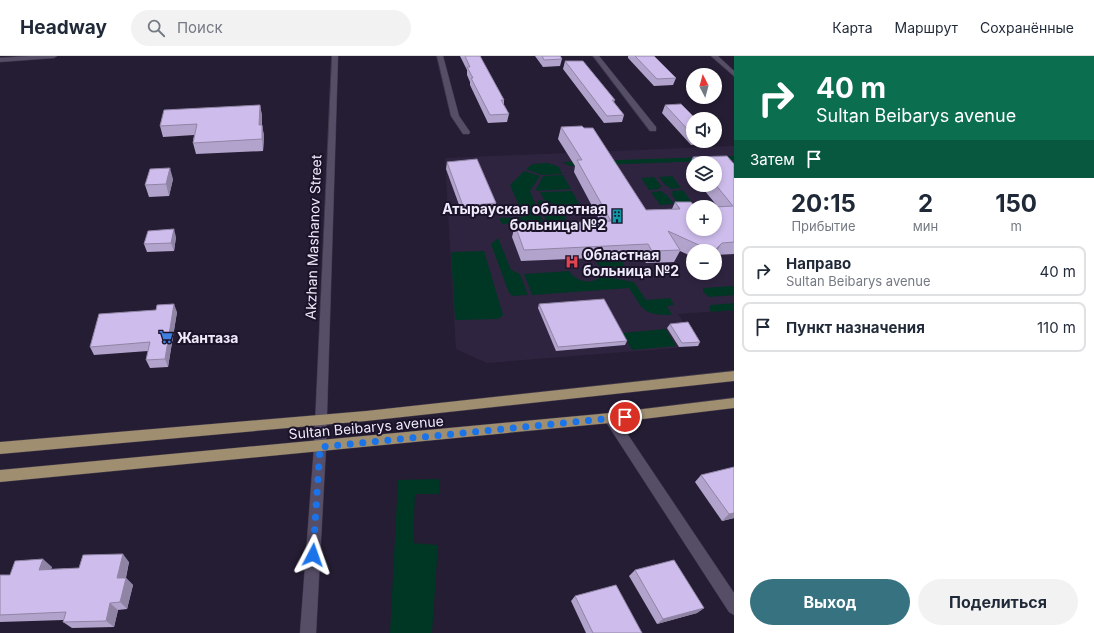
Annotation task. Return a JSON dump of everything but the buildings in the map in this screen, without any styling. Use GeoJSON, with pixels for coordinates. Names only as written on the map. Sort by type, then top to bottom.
{"type":"FeatureCollection","features":[{"type":"Feature","properties":{"kind":"main road","name":"Sultan Beibarys avenue"},"geometry":{"type":"LineString","coordinates":[[0,448],[320,420],[734,376]]}},
{"type":"Feature","properties":{"kind":"main road","name":"Sultan Beibarys avenue"},"geometry":{"type":"LineString","coordinates":[[0,476],[320,447],[610,418],[734,403]]}},
{"type":"Feature","properties":{"kind":"street"},"geometry":{"type":"LineString","coordinates":[[0,60],[54,56]]}},
{"type":"Feature","properties":{"kind":"street","name":"Akzhan Mashanov Street"},"geometry":{"type":"LineString","coordinates":[[308,633],[320,447],[335,56]]}},
{"type":"Feature","properties":{"kind":"street"},"geometry":{"type":"LineString","coordinates":[[440,56],[455,116],[466,132]]}},
{"type":"Feature","properties":{"kind":"street"},"geometry":{"type":"LineString","coordinates":[[596,56],[653,129]]}},
{"type":"Feature","properties":{"kind":"street"},"geometry":{"type":"LineString","coordinates":[[714,56],[734,74]]}},
{"type":"Feature","properties":{"kind":"street"},"geometry":{"type":"LineString","coordinates":[[610,418],[734,607]]}},
{"type":"Feature","properties":{"kind":"shaded area","name":"Областная больница №2"},"geometry":{"type":"Polygon","coordinates":[[[722,146],[734,146],[734,310],[678,314],[699,346],[487,363],[456,349],[445,158],[686,148],[722,148],[722,146]]]}},
{"type":"Feature","properties":{"kind":"green space"},"geometry":{"type":"Polygon","coordinates":[[[722,156],[734,156],[734,160],[722,160],[722,156]]]}},
{"type":"Feature","properties":{"kind":"green space"},"geometry":{"type":"Polygon","coordinates":[[[686,158],[686,162],[570,166],[562,162],[686,158]]]}},
{"type":"Feature","properties":{"kind":"green space"},"geometry":{"type":"Polygon","coordinates":[[[548,163],[559,167],[562,174],[542,175],[526,169],[533,164],[548,163]]]}},
{"type":"Feature","properties":{"kind":"green space"},"geometry":{"type":"Polygon","coordinates":[[[524,171],[540,176],[530,191],[543,222],[502,224],[499,218],[524,217],[510,185],[524,171]]]}},
{"type":"Feature","properties":{"kind":"green space"},"geometry":{"type":"Polygon","coordinates":[[[563,175],[571,189],[535,191],[543,176],[563,175]]]}},
{"type":"Feature","properties":{"kind":"green space"},"geometry":{"type":"Polygon","coordinates":[[[672,176],[681,188],[670,189],[659,177],[672,176]]]}},
{"type":"Feature","properties":{"kind":"green space"},"geometry":{"type":"Polygon","coordinates":[[[654,177],[662,187],[659,187],[660,189],[649,190],[641,178],[654,177]]]}},
{"type":"Feature","properties":{"kind":"green space"},"geometry":{"type":"Polygon","coordinates":[[[683,190],[690,200],[686,200],[686,203],[678,204],[671,193],[673,193],[672,191],[683,190]]]}},
{"type":"Feature","properties":{"kind":"green space"},"geometry":{"type":"Polygon","coordinates":[[[572,191],[582,209],[572,209],[569,212],[544,200],[540,192],[572,191]]]}},
{"type":"Feature","properties":{"kind":"green space"},"geometry":{"type":"Polygon","coordinates":[[[662,191],[674,204],[660,205],[651,192],[662,191]]]}},
{"type":"Feature","properties":{"kind":"green space"},"geometry":{"type":"Polygon","coordinates":[[[541,200],[568,213],[565,217],[567,221],[547,222],[537,201],[541,200]]]}},
{"type":"Feature","properties":{"kind":"green space"},"geometry":{"type":"Polygon","coordinates":[[[498,238],[511,270],[520,274],[528,295],[513,296],[509,293],[491,244],[498,238]]]}},
{"type":"Feature","properties":{"kind":"green space"},"geometry":{"type":"Polygon","coordinates":[[[484,251],[503,315],[498,319],[455,320],[451,252],[484,251]]]}},
{"type":"Feature","properties":{"kind":"green space"},"geometry":{"type":"Polygon","coordinates":[[[621,260],[632,278],[603,273],[596,261],[621,260]]]}},
{"type":"Feature","properties":{"kind":"green space"},"geometry":{"type":"Polygon","coordinates":[[[569,271],[579,280],[584,281],[593,281],[601,276],[634,282],[646,300],[670,298],[674,305],[667,306],[672,315],[655,314],[645,310],[629,288],[532,295],[524,274],[569,271]]]}},
{"type":"Feature","properties":{"kind":"green space"},"geometry":{"type":"Polygon","coordinates":[[[734,286],[734,295],[709,297],[703,292],[703,288],[734,286]]]}},
{"type":"Feature","properties":{"kind":"green space"},"geometry":{"type":"Polygon","coordinates":[[[734,303],[734,310],[711,312],[709,307],[711,305],[734,303]]]}},
{"type":"Feature","properties":{"kind":"green space"},"geometry":{"type":"Polygon","coordinates":[[[666,329],[676,346],[632,350],[622,333],[666,329]]]}},
{"type":"Feature","properties":{"kind":"green space"},"geometry":{"type":"Polygon","coordinates":[[[439,479],[439,494],[415,494],[413,543],[438,545],[432,633],[390,633],[398,480],[439,479]]]}},
{"type":"Feature","properties":{"kind":"place","name":"Атырауская областная больница №2"},"geometry":{"type":"Point","coordinates":[617,216]}},
{"type":"Feature","properties":{"kind":"place","name":"Областная больница №2"},"geometry":{"type":"Point","coordinates":[572,262]}},
{"type":"Feature","properties":{"kind":"place","name":"Жантаза"},"geometry":{"type":"Point","coordinates":[166,337]}},
{"type":"Feature","properties":{"kind":"route"},"geometry":{"type":"LineString","coordinates":[[313,555],[320,447],[625,417]]}}]}
